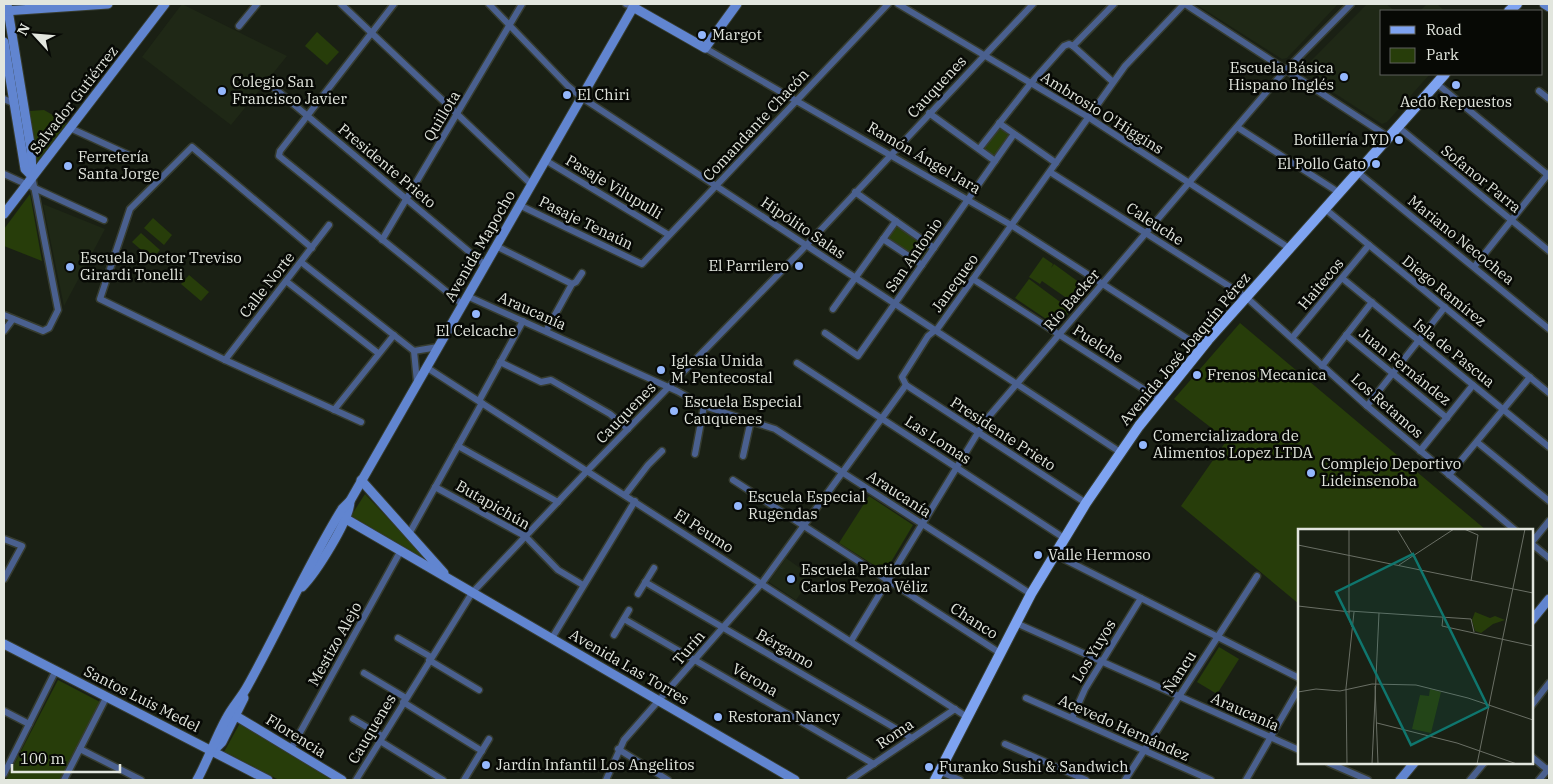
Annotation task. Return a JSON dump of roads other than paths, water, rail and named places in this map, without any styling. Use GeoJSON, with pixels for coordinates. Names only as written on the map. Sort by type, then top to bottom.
{"type":"FeatureCollection","features":[{"type":"Feature","properties":{"kind":"main road"},"geometry":{"type":"LineString","coordinates":[[32,176],[31,150],[6,9],[108,4]]}},
{"type":"Feature","properties":{"kind":"main road","name":"Salvador Gutiérrez"},"geometry":{"type":"LineString","coordinates":[[4,214],[165,4]]}},
{"type":"Feature","properties":{"kind":"main road"},"geometry":{"type":"LineString","coordinates":[[705,48],[738,4]]}},
{"type":"Feature","properties":{"kind":"main road"},"geometry":{"type":"LineString","coordinates":[[1544,4],[1549,7]]}},
{"type":"Feature","properties":{"kind":"main road","name":"Ramón Ángel Jara"},"geometry":{"type":"LineString","coordinates":[[631,5],[705,48]]}},
{"type":"Feature","properties":{"kind":"main road","name":"Avenida Mapocho"},"geometry":{"type":"LineString","coordinates":[[197,780],[213,751],[215,742],[232,716],[299,590],[307,571],[336,520],[350,502],[581,97],[631,5]]}},
{"type":"Feature","properties":{"kind":"main road"},"geometry":{"type":"LineString","coordinates":[[4,42],[8,101],[25,169],[32,176]]}},
{"type":"Feature","properties":{"kind":"main road","name":"Avenida José Joaquín Pérez"},"geometry":{"type":"LineString","coordinates":[[937,776],[1016,622],[1054,554],[1120,452],[1159,398],[1356,171],[1444,75]]}},
{"type":"Feature","properties":{"kind":"main road","name":"Avenida Las Torres"},"geometry":{"type":"LineString","coordinates":[[362,480],[449,579]]}},
{"type":"Feature","properties":{"kind":"main road","name":"Avenida Mapocho"},"geometry":{"type":"LineString","coordinates":[[299,590],[311,578],[346,518],[350,502]]}},
{"type":"Feature","properties":{"kind":"main road","name":"Avenida Las Torres"},"geometry":{"type":"LineString","coordinates":[[346,518],[400,552],[660,700],[795,780]]}},
{"type":"Feature","properties":{"kind":"main road"},"geometry":{"type":"LineString","coordinates":[[1533,619],[1549,599]]}},
{"type":"Feature","properties":{"kind":"main road","name":"Santos Luis Medel"},"geometry":{"type":"LineString","coordinates":[[4,644],[268,780]]}},
{"type":"Feature","properties":{"kind":"main road","name":"Florencia"},"geometry":{"type":"LineString","coordinates":[[232,716],[342,780]]}},
{"type":"Feature","properties":{"kind":"main road"},"geometry":{"type":"LineString","coordinates":[[1400,780],[1413,764]]}},
{"type":"Feature","properties":{"kind":"street"},"geometry":{"type":"LineString","coordinates":[[239,26],[257,4]]}},
{"type":"Feature","properties":{"kind":"street"},"geometry":{"type":"LineString","coordinates":[[341,4],[531,184]]}},
{"type":"Feature","properties":{"kind":"street"},"geometry":{"type":"LineString","coordinates":[[394,4],[307,116],[279,156],[462,304]]}},
{"type":"Feature","properties":{"kind":"street","name":"Hipólito Salas"},"geometry":{"type":"LineString","coordinates":[[489,4],[568,86],[581,97],[894,305],[1120,452]]}},
{"type":"Feature","properties":{"kind":"street","name":"Quillota"},"geometry":{"type":"LineString","coordinates":[[382,240],[522,4]]}},
{"type":"Feature","properties":{"kind":"street","name":"Comandante Chacón"},"geometry":{"type":"LineString","coordinates":[[642,264],[888,4]]}},
{"type":"Feature","properties":{"kind":"street","name":"Ambrosio O'Higgins"},"geometry":{"type":"LineString","coordinates":[[898,4],[1088,117],[1289,248]]}},
{"type":"Feature","properties":{"kind":"street","name":"Cauquenes"},"geometry":{"type":"LineString","coordinates":[[356,780],[472,593],[806,245],[1033,4]]}},
{"type":"Feature","properties":{"kind":"street"},"geometry":{"type":"LineString","coordinates":[[1073,46],[1114,4]]}},
{"type":"Feature","properties":{"kind":"street"},"geometry":{"type":"LineString","coordinates":[[1184,4],[1387,136]]}},
{"type":"Feature","properties":{"kind":"street","name":"Janequeo"},"geometry":{"type":"LineString","coordinates":[[762,583],[906,385],[903,382],[902,374],[973,279],[1113,82],[1137,52],[1184,4]]}},
{"type":"Feature","properties":{"kind":"street","name":"Río Backer"},"geometry":{"type":"LineString","coordinates":[[851,641],[977,432],[1102,283],[1237,127],[1287,70],[1352,4]]}},
{"type":"Feature","properties":{"kind":"street"},"geometry":{"type":"LineString","coordinates":[[979,149],[1030,83],[1064,46],[1069,44],[1073,46],[1113,82]]}},
{"type":"Feature","properties":{"kind":"street","name":"Ramón Ángel Jara"},"geometry":{"type":"LineString","coordinates":[[705,48],[1011,225],[1202,348]]}},
{"type":"Feature","properties":{"kind":"street"},"geometry":{"type":"LineString","coordinates":[[1436,82],[1549,175],[1474,267]]}},
{"type":"Feature","properties":{"kind":"street","name":"Presidente Prieto"},"geometry":{"type":"LineString","coordinates":[[273,87],[485,264]]}},
{"type":"Feature","properties":{"kind":"street"},"geometry":{"type":"LineString","coordinates":[[1539,91],[1549,99]]}},
{"type":"Feature","properties":{"kind":"street"},"geometry":{"type":"LineString","coordinates":[[929,113],[995,161]]}},
{"type":"Feature","properties":{"kind":"street"},"geometry":{"type":"LineString","coordinates":[[999,123],[1056,163]]}},
{"type":"Feature","properties":{"kind":"street","name":"Sofanor Parra"},"geometry":{"type":"LineString","coordinates":[[1396,126],[1549,251]]}},
{"type":"Feature","properties":{"kind":"street"},"geometry":{"type":"LineString","coordinates":[[1237,127],[1338,192]]}},
{"type":"Feature","properties":{"kind":"street"},"geometry":{"type":"LineString","coordinates":[[70,128],[129,155]]}},
{"type":"Feature","properties":{"kind":"street","name":"San Antonio"},"geometry":{"type":"LineString","coordinates":[[825,333],[858,356],[1014,134]]}},
{"type":"Feature","properties":{"kind":"street"},"geometry":{"type":"LineString","coordinates":[[312,248],[192,147],[130,209],[100,298],[225,360],[361,422]]}},
{"type":"Feature","properties":{"kind":"street","name":"Pasaje Vilupulli"},"geometry":{"type":"LineString","coordinates":[[545,160],[669,235]]}},
{"type":"Feature","properties":{"kind":"street","name":"Mariano Necochea"},"geometry":{"type":"LineString","coordinates":[[1356,171],[1548,327]]}},
{"type":"Feature","properties":{"kind":"street","name":"Caleuche"},"geometry":{"type":"LineString","coordinates":[[1050,172],[1246,297]]}},
{"type":"Feature","properties":{"kind":"street"},"geometry":{"type":"LineString","coordinates":[[4,174],[104,220]]}},
{"type":"Feature","properties":{"kind":"street"},"geometry":{"type":"LineString","coordinates":[[4,315],[40,331],[49,328],[57,314],[58,306],[36,188],[32,176]]}},
{"type":"Feature","properties":{"kind":"street"},"geometry":{"type":"LineString","coordinates":[[855,192],[934,248]]}},
{"type":"Feature","properties":{"kind":"street","name":"Pasaje Tenaún"},"geometry":{"type":"LineString","coordinates":[[519,205],[642,264]]}},
{"type":"Feature","properties":{"kind":"street","name":"Diego Ramírez"},"geometry":{"type":"LineString","coordinates":[[1324,208],[1549,392]]}},
{"type":"Feature","properties":{"kind":"street"},"geometry":{"type":"LineString","coordinates":[[833,309],[896,221]]}},
{"type":"Feature","properties":{"kind":"street","name":"Calle Norte"},"geometry":{"type":"LineString","coordinates":[[225,360],[330,226]]}},
{"type":"Feature","properties":{"kind":"street"},"geometry":{"type":"LineString","coordinates":[[883,239],[922,265]]}},
{"type":"Feature","properties":{"kind":"street","name":"Haitecos"},"geometry":{"type":"LineString","coordinates":[[1292,338],[1369,245]]}},
{"type":"Feature","properties":{"kind":"street"},"geometry":{"type":"LineString","coordinates":[[496,246],[572,284]]}},
{"type":"Feature","properties":{"kind":"street"},"geometry":{"type":"LineString","coordinates":[[301,262],[414,351],[417,382]]}},
{"type":"Feature","properties":{"kind":"street"},"geometry":{"type":"LineString","coordinates":[[546,332],[572,284],[575,284],[582,273]]}},
{"type":"Feature","properties":{"kind":"street","name":"Isla de Pascua"},"geometry":{"type":"LineString","coordinates":[[1342,278],[1549,447]]}},
{"type":"Feature","properties":{"kind":"street","name":"Puelche"},"geometry":{"type":"LineString","coordinates":[[973,279],[1159,398]]}},
{"type":"Feature","properties":{"kind":"street"},"geometry":{"type":"LineString","coordinates":[[286,281],[378,353]]}},
{"type":"Feature","properties":{"kind":"street","name":"Araucanía"},"geometry":{"type":"LineString","coordinates":[[467,296],[669,387],[704,406],[772,427],[1031,594]]}},
{"type":"Feature","properties":{"kind":"street","name":"Los Retamos"},"geometry":{"type":"LineString","coordinates":[[1246,297],[1367,406],[1514,529]]}},
{"type":"Feature","properties":{"kind":"street"},"geometry":{"type":"LineString","coordinates":[[1322,366],[1372,302]]}},
{"type":"Feature","properties":{"kind":"street"},"geometry":{"type":"LineString","coordinates":[[1367,406],[1445,307]]}},
{"type":"Feature","properties":{"kind":"street"},"geometry":{"type":"LineString","coordinates":[[4,331],[13,319]]}},
{"type":"Feature","properties":{"kind":"street"},"geometry":{"type":"LineString","coordinates":[[409,534],[458,446],[523,321]]}},
{"type":"Feature","properties":{"kind":"street"},"geometry":{"type":"LineString","coordinates":[[334,410],[394,335]]}},
{"type":"Feature","properties":{"kind":"street","name":"Juan Fernández"},"geometry":{"type":"LineString","coordinates":[[1346,335],[1447,418]]}},
{"type":"Feature","properties":{"kind":"street"},"geometry":{"type":"LineString","coordinates":[[414,351],[438,347]]}},
{"type":"Feature","properties":{"kind":"street"},"geometry":{"type":"LineString","coordinates":[[500,362],[541,382],[552,380],[610,414],[628,429]]}},
{"type":"Feature","properties":{"kind":"street","name":"Las Lomas"},"geometry":{"type":"LineString","coordinates":[[797,363],[1064,538]]}},
{"type":"Feature","properties":{"kind":"street","name":"El Peumo"},"geometry":{"type":"LineString","coordinates":[[426,367],[588,470],[967,717]]}},
{"type":"Feature","properties":{"kind":"street"},"geometry":{"type":"LineString","coordinates":[[1449,475],[1530,377]]}},
{"type":"Feature","properties":{"kind":"street","name":"Presidente Prieto"},"geometry":{"type":"LineString","coordinates":[[906,385],[1086,503]]}},
{"type":"Feature","properties":{"kind":"street"},"geometry":{"type":"LineString","coordinates":[[1420,451],[1473,385]]}},
{"type":"Feature","properties":{"kind":"street"},"geometry":{"type":"LineString","coordinates":[[696,454],[704,406]]}},
{"type":"Feature","properties":{"kind":"street"},"geometry":{"type":"LineString","coordinates":[[743,456],[751,420]]}},
{"type":"Feature","properties":{"kind":"street"},"geometry":{"type":"LineString","coordinates":[[1477,442],[1549,501]]}},
{"type":"Feature","properties":{"kind":"street"},"geometry":{"type":"LineString","coordinates":[[458,446],[558,502]]}},
{"type":"Feature","properties":{"kind":"street"},"geometry":{"type":"LineString","coordinates":[[625,495],[648,465],[662,451]]}},
{"type":"Feature","properties":{"kind":"street","name":"Chanco"},"geometry":{"type":"LineString","coordinates":[[732,480],[1000,654]]}},
{"type":"Feature","properties":{"kind":"street","name":"Butapichún"},"geometry":{"type":"LineString","coordinates":[[436,487],[525,536],[558,570],[583,585]]}},
{"type":"Feature","properties":{"kind":"street"},"geometry":{"type":"LineString","coordinates":[[552,638],[635,501]]}},
{"type":"Feature","properties":{"kind":"street"},"geometry":{"type":"LineString","coordinates":[[1533,542],[1549,521]]}},
{"type":"Feature","properties":{"kind":"street"},"geometry":{"type":"LineString","coordinates":[[4,539],[22,546],[4,579]]}},
{"type":"Feature","properties":{"kind":"street"},"geometry":{"type":"LineString","coordinates":[[1533,544],[1549,558]]}},
{"type":"Feature","properties":{"kind":"street","name":"Mestizo Alejo"},"geometry":{"type":"LineString","coordinates":[[291,749],[400,552]]}},
{"type":"Feature","properties":{"kind":"street"},"geometry":{"type":"LineString","coordinates":[[1054,554],[1298,677]]}},
{"type":"Feature","properties":{"kind":"street"},"geometry":{"type":"LineString","coordinates":[[638,594],[654,568]]}},
{"type":"Feature","properties":{"kind":"street","name":"Ñancu"},"geometry":{"type":"LineString","coordinates":[[1125,780],[1257,576]]}},
{"type":"Feature","properties":{"kind":"street","name":"Bérgamo"},"geometry":{"type":"LineString","coordinates":[[646,582],[912,738]]}},
{"type":"Feature","properties":{"kind":"street","name":"Turín"},"geometry":{"type":"LineString","coordinates":[[606,780],[618,749],[627,736],[762,583]]}},
{"type":"Feature","properties":{"kind":"street","name":"Los Yuyos"},"geometry":{"type":"LineString","coordinates":[[1072,718],[1085,689],[1141,598]]}},
{"type":"Feature","properties":{"kind":"street"},"geometry":{"type":"LineString","coordinates":[[614,635],[629,610]]}},
{"type":"Feature","properties":{"kind":"street","name":"Verona"},"geometry":{"type":"LineString","coordinates":[[624,618],[874,764]]}},
{"type":"Feature","properties":{"kind":"street","name":"Araucanía"},"geometry":{"type":"LineString","coordinates":[[1016,622],[1298,750]]}},
{"type":"Feature","properties":{"kind":"street"},"geometry":{"type":"LineString","coordinates":[[398,638],[479,690]]}},
{"type":"Feature","properties":{"kind":"street"},"geometry":{"type":"LineString","coordinates":[[4,773],[56,670]]}},
{"type":"Feature","properties":{"kind":"street"},"geometry":{"type":"LineString","coordinates":[[364,673],[482,751]]}},
{"type":"Feature","properties":{"kind":"street"},"geometry":{"type":"LineString","coordinates":[[1533,704],[1549,683]]}},
{"type":"Feature","properties":{"kind":"street"},"geometry":{"type":"LineString","coordinates":[[1246,780],[1269,736],[1298,690]]}},
{"type":"Feature","properties":{"kind":"street"},"geometry":{"type":"LineString","coordinates":[[64,780],[107,696]]}},
{"type":"Feature","properties":{"kind":"street","name":"Acevedo Hernández"},"geometry":{"type":"LineString","coordinates":[[1026,698],[1211,780]]}},
{"type":"Feature","properties":{"kind":"street","name":"Roma"},"geometry":{"type":"LineString","coordinates":[[850,780],[955,709]]}},
{"type":"Feature","properties":{"kind":"street"},"geometry":{"type":"LineString","coordinates":[[4,711],[29,724]]}},
{"type":"Feature","properties":{"kind":"street"},"geometry":{"type":"LineString","coordinates":[[353,719],[443,780]]}},
{"type":"Feature","properties":{"kind":"street"},"geometry":{"type":"LineString","coordinates":[[464,780],[489,740]]}},
{"type":"Feature","properties":{"kind":"street"},"geometry":{"type":"LineString","coordinates":[[1005,744],[1086,780]]}},
{"type":"Feature","properties":{"kind":"street"},"geometry":{"type":"LineString","coordinates":[[80,749],[140,780]]}},
{"type":"Feature","properties":{"kind":"street"},"geometry":{"type":"LineString","coordinates":[[618,749],[668,780]]}},
{"type":"Feature","properties":{"kind":"street"},"geometry":{"type":"LineString","coordinates":[[1533,758],[1549,769],[1539,780]]}},
{"type":"Feature","properties":{"kind":"street"},"geometry":{"type":"LineString","coordinates":[[1331,764],[1368,780]]}},
{"type":"Feature","properties":{"kind":"street"},"geometry":{"type":"LineString","coordinates":[[1470,780],[1483,764]]}},
{"type":"Feature","properties":{"kind":"street"},"geometry":{"type":"LineString","coordinates":[[937,776],[960,780]]}},
{"type":"Feature","properties":{"kind":"place","name":"Margot"},"geometry":{"type":"Point","coordinates":[702,35]}},
{"type":"Feature","properties":{"kind":"place","name":"Escuela Básica Hispano Inglés"},"geometry":{"type":"Point","coordinates":[1344,77]}},
{"type":"Feature","properties":{"kind":"place","name":"Aedo Repuestos"},"geometry":{"type":"Point","coordinates":[1456,85]}},
{"type":"Feature","properties":{"kind":"place","name":"Colegio San Francisco Javier"},"geometry":{"type":"Point","coordinates":[222,91]}},
{"type":"Feature","properties":{"kind":"place","name":"El Chiri"},"geometry":{"type":"Point","coordinates":[567,95]}},
{"type":"Feature","properties":{"kind":"place","name":"Botillería JYD"},"geometry":{"type":"Point","coordinates":[1399,140]}},
{"type":"Feature","properties":{"kind":"place","name":"El Pollo Gato"},"geometry":{"type":"Point","coordinates":[1376,164]}},
{"type":"Feature","properties":{"kind":"place","name":"Ferretería Santa Jorge"},"geometry":{"type":"Point","coordinates":[68,166]}},
{"type":"Feature","properties":{"kind":"place","name":"El Parrilero"},"geometry":{"type":"Point","coordinates":[799,266]}},
{"type":"Feature","properties":{"kind":"place","name":"Escuela Doctor Treviso Girardi Tonelli"},"geometry":{"type":"Point","coordinates":[70,267]}},
{"type":"Feature","properties":{"kind":"place","name":"El Celcache"},"geometry":{"type":"Point","coordinates":[476,314]}},
{"type":"Feature","properties":{"kind":"place","name":"Iglesia Unida M. Pentecostal"},"geometry":{"type":"Point","coordinates":[661,370]}},
{"type":"Feature","properties":{"kind":"place","name":"Frenos Mecanica"},"geometry":{"type":"Point","coordinates":[1197,375]}},
{"type":"Feature","properties":{"kind":"place","name":"Escuela Especial Cauquenes"},"geometry":{"type":"Point","coordinates":[674,411]}},
{"type":"Feature","properties":{"kind":"place","name":"Comercializadora de Alimentos Lopez LTDA"},"geometry":{"type":"Point","coordinates":[1143,445]}},
{"type":"Feature","properties":{"kind":"place","name":"Complejo Deportivo Lideinsenoba"},"geometry":{"type":"Point","coordinates":[1311,473]}},
{"type":"Feature","properties":{"kind":"place","name":"Escuela Especial Rugendas"},"geometry":{"type":"Point","coordinates":[738,506]}},
{"type":"Feature","properties":{"kind":"place","name":"Valle Hermoso"},"geometry":{"type":"Point","coordinates":[1038,555]}},
{"type":"Feature","properties":{"kind":"place","name":"Escuela Particular Carlos Pezoa Véliz"},"geometry":{"type":"Point","coordinates":[791,579]}},
{"type":"Feature","properties":{"kind":"place","name":"Restoran Nancy"},"geometry":{"type":"Point","coordinates":[718,717]}},
{"type":"Feature","properties":{"kind":"place","name":"Jardín Infantil Los Angelitos"},"geometry":{"type":"Point","coordinates":[486,765]}},
{"type":"Feature","properties":{"kind":"place","name":"Furanko Sushi & Sandwich"},"geometry":{"type":"Point","coordinates":[929,767]}}]}
